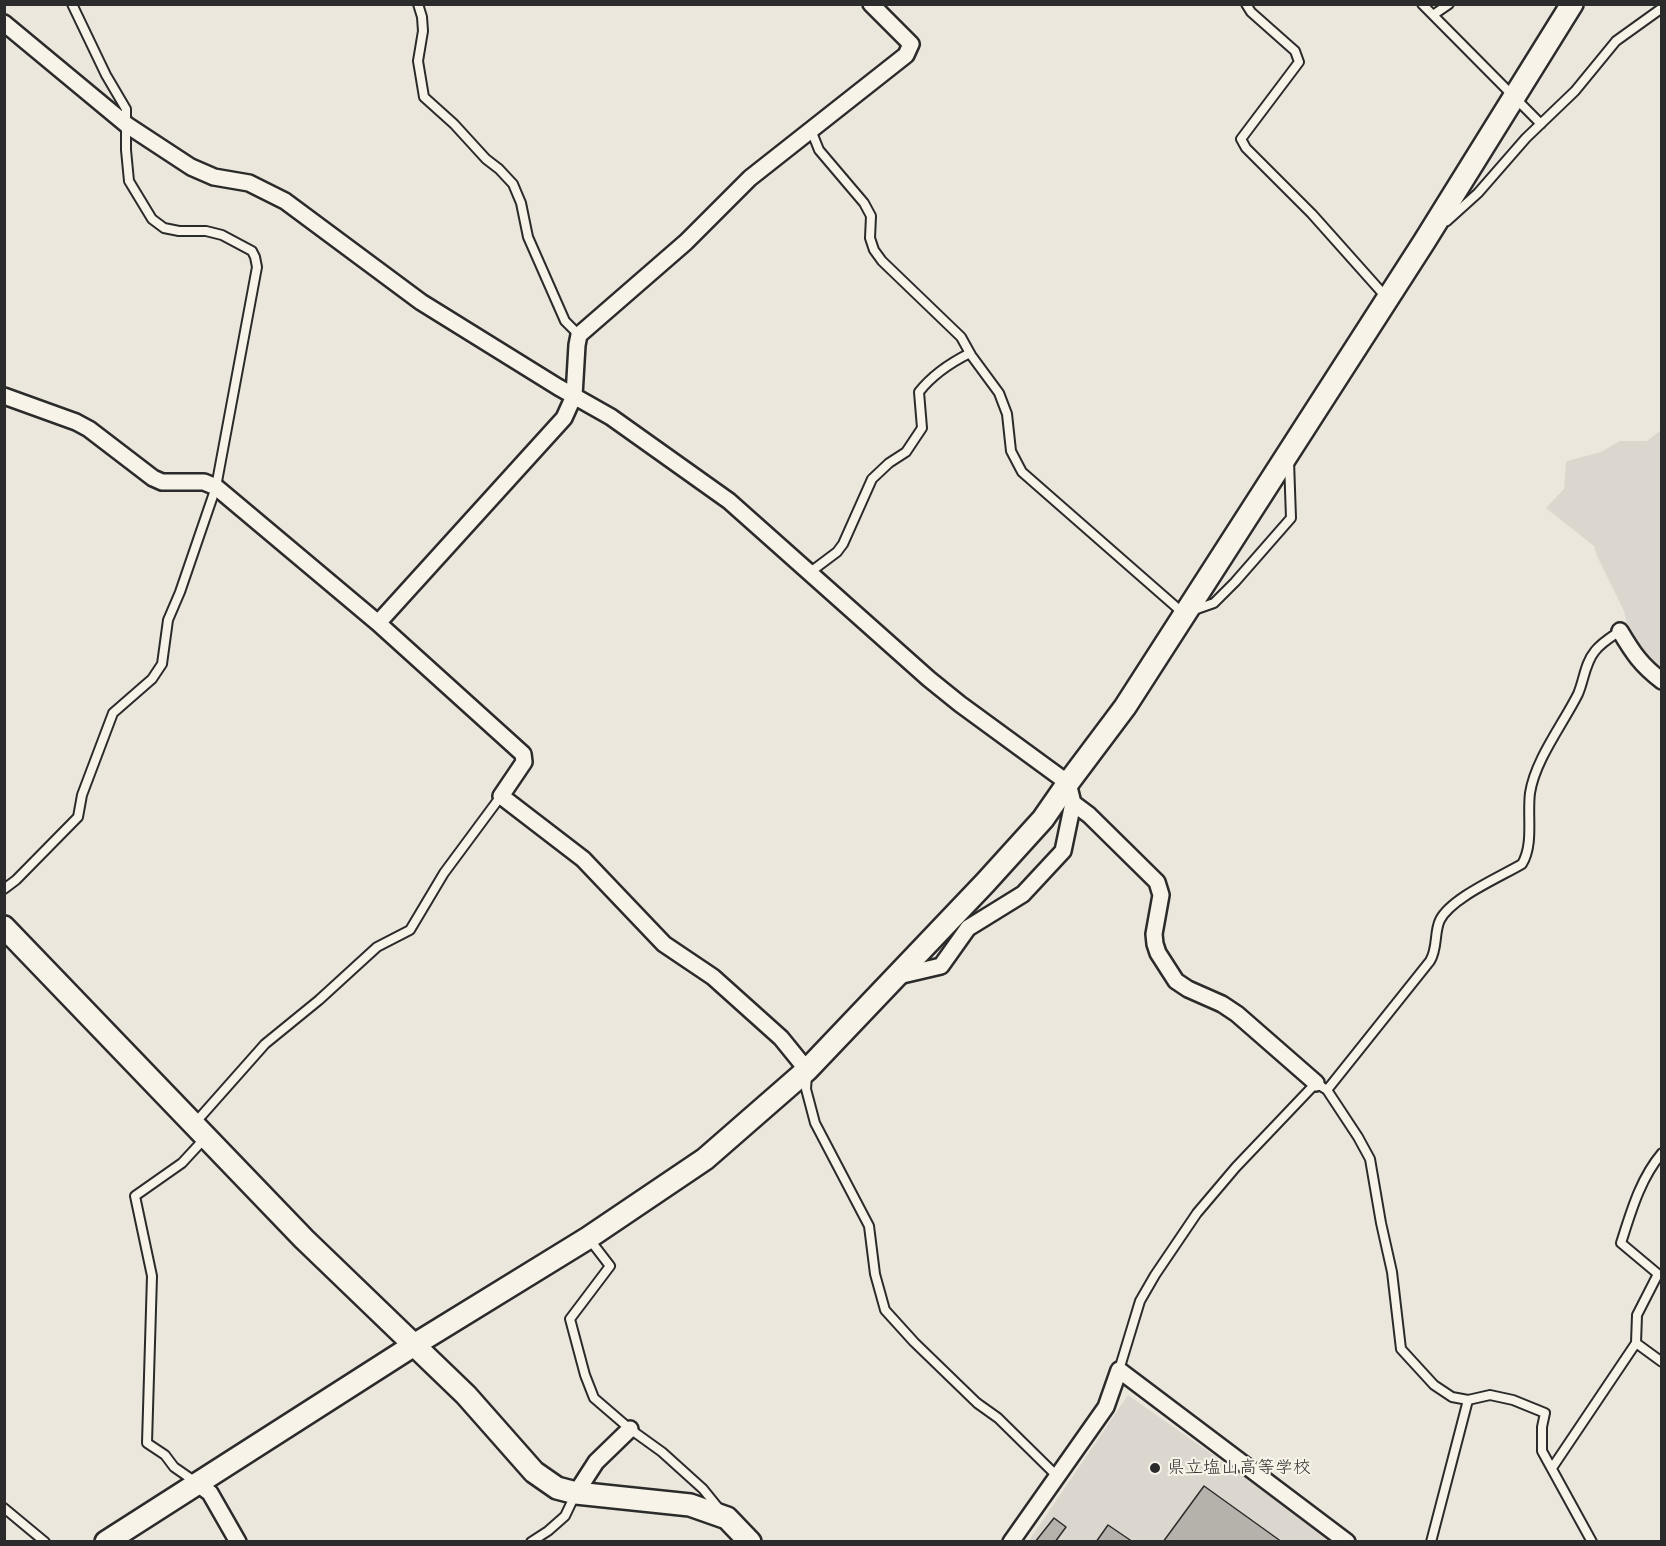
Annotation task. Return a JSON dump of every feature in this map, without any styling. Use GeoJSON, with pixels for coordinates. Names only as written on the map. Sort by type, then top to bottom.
{"type":"FeatureCollection","features":[{"type":"Feature","properties":{"kind":"street"},"geometry":{"type":"LineString","coordinates":[[378,624],[564,418],[574,396],[579,335],[686,242],[750,178],[906,55],[912,44],[871,4]]}},
{"type":"Feature","properties":{"kind":"street"},"geometry":{"type":"LineString","coordinates":[[106,1542],[588,1238],[705,1160],[807,1071],[1070,793],[1424,242],[1572,4]]}},
{"type":"Feature","properties":{"kind":"street"},"geometry":{"type":"LineString","coordinates":[[4,23],[127,125],[191,167],[214,177],[249,183],[285,201],[420,302],[611,417],[729,501],[929,679],[1070,793],[1157,882],[1161,895],[1154,934],[1155,944],[1158,953],[1176,981],[1237,1014],[1322,1087]]}},
{"type":"Feature","properties":{"kind":"street"},"geometry":{"type":"LineString","coordinates":[[4,396],[76,422],[89,429],[153,478],[162,482],[204,482],[216,487],[378,624],[524,754],[524,762],[501,796],[583,859],[664,944],[713,976],[781,1038],[807,1071]]}},
{"type":"Feature","properties":{"kind":"street"},"geometry":{"type":"LineString","coordinates":[[1620,631],[1645,668],[1662,681]]}},
{"type":"Feature","properties":{"kind":"street"},"geometry":{"type":"LineString","coordinates":[[894,977],[941,966],[968,928],[1023,894],[1064,851],[1070,793]]}},
{"type":"Feature","properties":{"kind":"street"},"geometry":{"type":"LineString","coordinates":[[4,927],[304,1239],[466,1395],[534,1472],[557,1488],[576,1493],[690,1505],[727,1518],[750,1542]]}},
{"type":"Feature","properties":{"kind":"street"},"geometry":{"type":"LineString","coordinates":[[1011,1542],[1106,1407],[1119,1370],[1347,1542]]}},
{"type":"Feature","properties":{"kind":"street"},"geometry":{"type":"LineString","coordinates":[[576,1493],[596,1462],[630,1429]]}},
{"type":"Feature","properties":{"kind":"street"},"geometry":{"type":"LineString","coordinates":[[198,1484],[210,1493],[238,1542]]}},
{"type":"Feature","properties":{"kind":"lane"},"geometry":{"type":"LineString","coordinates":[[4,889],[16,880],[78,817],[82,795],[113,713],[152,679],[162,664],[168,620],[216,487],[257,267],[252,251],[222,235],[206,231],[178,231],[164,228],[152,219],[129,181],[126,109],[106,75],[72,4]]}},
{"type":"Feature","properties":{"kind":"lane"},"geometry":{"type":"LineString","coordinates":[[418,4],[423,31],[418,61],[424,97],[513,184],[521,203],[528,237],[565,321],[579,335]]}},
{"type":"Feature","properties":{"kind":"lane"},"geometry":{"type":"LineString","coordinates":[[1246,4],[1251,12],[1296,51],[1299,62],[1241,139],[1245,148],[1312,214],[1387,299]]}},
{"type":"Feature","properties":{"kind":"lane"},"geometry":{"type":"LineString","coordinates":[[1422,4],[1541,124]]}},
{"type":"Feature","properties":{"kind":"lane"},"geometry":{"type":"LineString","coordinates":[[1433,15],[1449,4]]}},
{"type":"Feature","properties":{"kind":"lane"},"geometry":{"type":"LineString","coordinates":[[1424,242],[1478,193],[1526,138],[1575,91],[1616,41],[1662,8]]}},
{"type":"Feature","properties":{"kind":"lane"},"geometry":{"type":"LineString","coordinates":[[812,130],[819,150],[864,203],[871,216],[870,238],[874,250],[882,261],[961,337],[999,393],[1007,414],[1011,451],[1022,472],[1184,614],[1214,603],[1291,518],[1289,452]]}},
{"type":"Feature","properties":{"kind":"lane"},"geometry":{"type":"LineString","coordinates":[[809,573],[837,552],[843,544],[872,479],[889,463],[906,452],[922,428],[919,392],[948,364],[970,352]]}},
{"type":"Feature","properties":{"kind":"lane"},"geometry":{"type":"LineString","coordinates":[[1119,1370],[1140,1301],[1197,1213],[1236,1167],[1322,1087],[1430,961],[1434,954],[1440,920],[1455,902],[1522,864],[1527,855],[1530,792],[1535,773],[1578,692],[1590,659],[1595,651],[1620,631]]}},
{"type":"Feature","properties":{"kind":"lane"},"geometry":{"type":"LineString","coordinates":[[198,1484],[174,1467],[165,1455],[147,1443],[152,1276],[135,1196],[182,1163],[200,1130],[265,1044],[319,1000],[376,947],[410,930],[444,873],[501,796]]}},
{"type":"Feature","properties":{"kind":"lane"},"geometry":{"type":"LineString","coordinates":[[807,1071],[807,1089],[815,1123],[868,1226],[875,1274],[885,1310],[969,1396],[998,1418],[1058,1477]]}},
{"type":"Feature","properties":{"kind":"lane"},"geometry":{"type":"LineString","coordinates":[[1322,1087],[1358,1137],[1370,1159],[1392,1272],[1401,1349],[1434,1385],[1452,1397],[1468,1400],[1490,1395],[1513,1400],[1545,1413],[1542,1427],[1542,1451],[1592,1542]]}},
{"type":"Feature","properties":{"kind":"lane"},"geometry":{"type":"LineString","coordinates":[[1552,1468],[1636,1343],[1637,1315],[1659,1274],[1621,1244],[1633,1204],[1651,1166],[1662,1153]]}},
{"type":"Feature","properties":{"kind":"lane"},"geometry":{"type":"LineString","coordinates":[[588,1238],[610,1266],[570,1319],[585,1375],[594,1398],[630,1429],[662,1452],[703,1489],[727,1518]]}},
{"type":"Feature","properties":{"kind":"lane"},"geometry":{"type":"LineString","coordinates":[[1636,1343],[1662,1362]]}},
{"type":"Feature","properties":{"kind":"lane"},"geometry":{"type":"LineString","coordinates":[[1431,1542],[1468,1400]]}},
{"type":"Feature","properties":{"kind":"lane"},"geometry":{"type":"LineString","coordinates":[[531,1542],[565,1516],[576,1493]]}},
{"type":"Feature","properties":{"kind":"lane"},"geometry":{"type":"LineString","coordinates":[[4,1508],[45,1542]]}},
{"type":"Feature","properties":{"kind":"shaded area"},"geometry":{"type":"Polygon","coordinates":[[[1661,430],[1661,672],[1631,639],[1624,611],[1594,546],[1546,508],[1564,489],[1566,462],[1601,452],[1620,441],[1647,441],[1661,430]]]}},
{"type":"Feature","properties":{"kind":"shaded area","name":"県立塩山高等学校"},"geometry":{"type":"Polygon","coordinates":[[[1128,1395],[1335,1541],[1028,1542],[1128,1395]]]}},
{"type":"Feature","properties":{"kind":"building"},"geometry":{"type":"Polygon","coordinates":[[[1204,1486],[1282,1542],[1163,1542],[1204,1486]]]}},
{"type":"Feature","properties":{"kind":"building"},"geometry":{"type":"Polygon","coordinates":[[[1054,1518],[1066,1527],[1055,1542],[1035,1542],[1054,1518]]]}},
{"type":"Feature","properties":{"kind":"building"},"geometry":{"type":"Polygon","coordinates":[[[1108,1525],[1133,1542],[1096,1542],[1108,1525]]]}},
{"type":"Feature","properties":{"kind":"place","name":"県立塩山高等学校"},"geometry":{"type":"Point","coordinates":[1155,1468]}}]}
